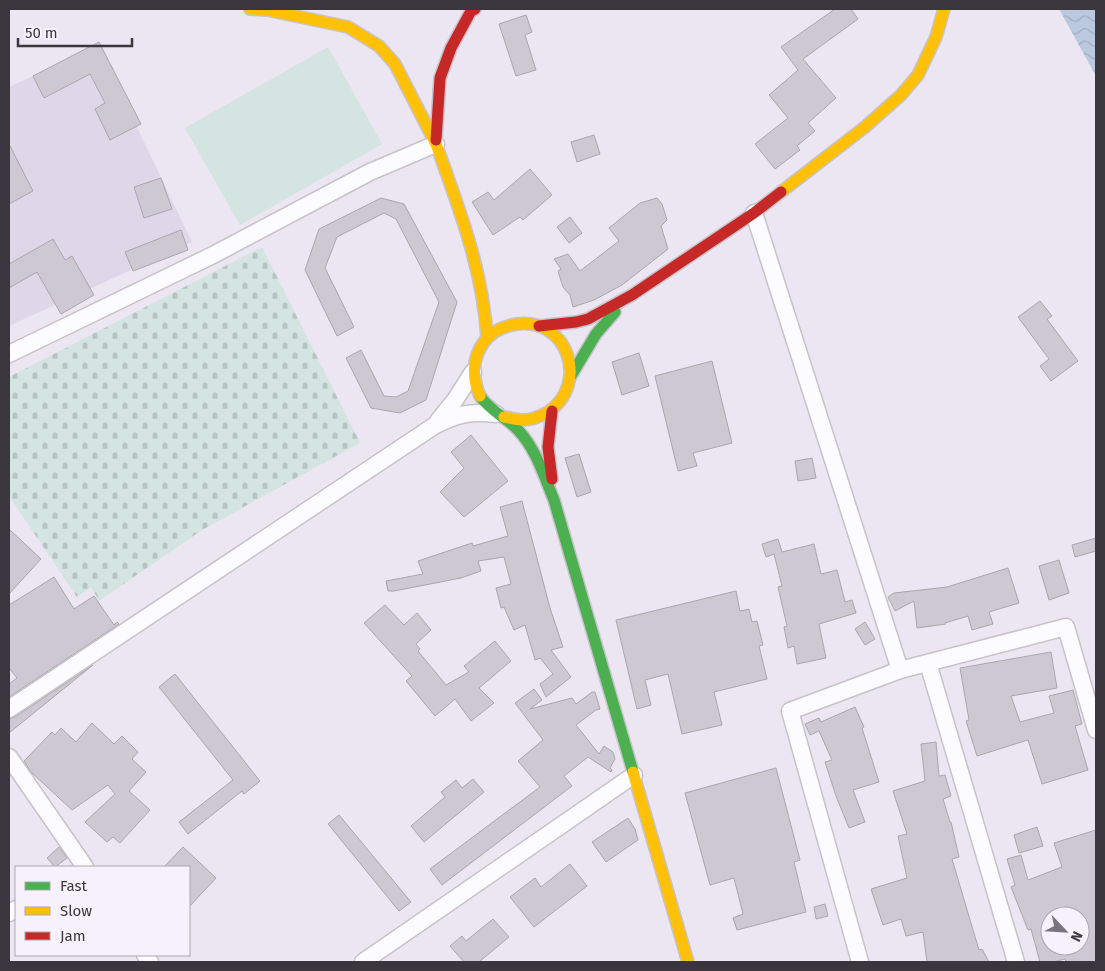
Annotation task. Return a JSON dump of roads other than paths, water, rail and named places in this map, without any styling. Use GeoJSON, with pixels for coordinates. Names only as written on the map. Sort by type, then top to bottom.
{"type":"FeatureCollection","features":[{"type":"Feature","properties":{"kind":"main road"},"geometry":{"type":"LineString","coordinates":[[250,9],[267,10],[348,26],[379,46],[395,64],[436,144],[475,261],[485,302],[487,338]]}},
{"type":"Feature","properties":{"kind":"main road"},"geometry":{"type":"LineString","coordinates":[[436,144],[440,78],[451,48],[471,11],[474,9]]}},
{"type":"Feature","properties":{"kind":"main road"},"geometry":{"type":"LineString","coordinates":[[688,962],[554,500],[541,468],[523,436],[484,403],[479,396],[473,372],[477,354],[487,338],[507,326],[523,323],[539,326],[588,319],[632,295],[754,213],[865,128],[900,95],[918,75],[936,37],[944,9]]}},
{"type":"Feature","properties":{"kind":"main road"},"geometry":{"type":"LineString","coordinates":[[475,261],[493,291]]}},
{"type":"Feature","properties":{"kind":"main road"},"geometry":{"type":"LineString","coordinates":[[500,416],[512,420],[528,421],[545,416],[552,411],[563,399],[571,376],[593,336],[602,324],[632,295]]}},
{"type":"Feature","properties":{"kind":"main road"},"geometry":{"type":"LineString","coordinates":[[512,314],[523,323]]}},
{"type":"Feature","properties":{"kind":"main road"},"geometry":{"type":"LineString","coordinates":[[539,326],[552,334],[563,345],[570,360],[571,376]]}},
{"type":"Feature","properties":{"kind":"main road"},"geometry":{"type":"LineString","coordinates":[[552,411],[548,447],[554,500]]}},
{"type":"Feature","properties":{"kind":"street"},"geometry":{"type":"LineString","coordinates":[[9,354],[213,255],[370,172],[436,144]]}},
{"type":"Feature","properties":{"kind":"street"},"geometry":{"type":"LineString","coordinates":[[754,213],[900,670]]}},
{"type":"Feature","properties":{"kind":"street"},"geometry":{"type":"LineString","coordinates":[[434,426],[455,400],[473,372]]}},
{"type":"Feature","properties":{"kind":"street"},"geometry":{"type":"LineString","coordinates":[[9,709],[434,426],[463,413],[473,412],[500,416]]}},
{"type":"Feature","properties":{"kind":"street"},"geometry":{"type":"LineString","coordinates":[[860,962],[790,710],[900,670],[1066,627],[1096,730]]}},
{"type":"Feature","properties":{"kind":"street"},"geometry":{"type":"LineString","coordinates":[[928,663],[1016,962]]}},
{"type":"Feature","properties":{"kind":"street"},"geometry":{"type":"LineString","coordinates":[[9,757],[82,866]]}},
{"type":"Feature","properties":{"kind":"street"},"geometry":{"type":"LineString","coordinates":[[363,962],[634,775]]}},
{"type":"Feature","properties":{"kind":"water"},"geometry":{"type":"Polygon","coordinates":[[[1059,9],[1096,9],[1096,76],[1059,9]]]}}]}
